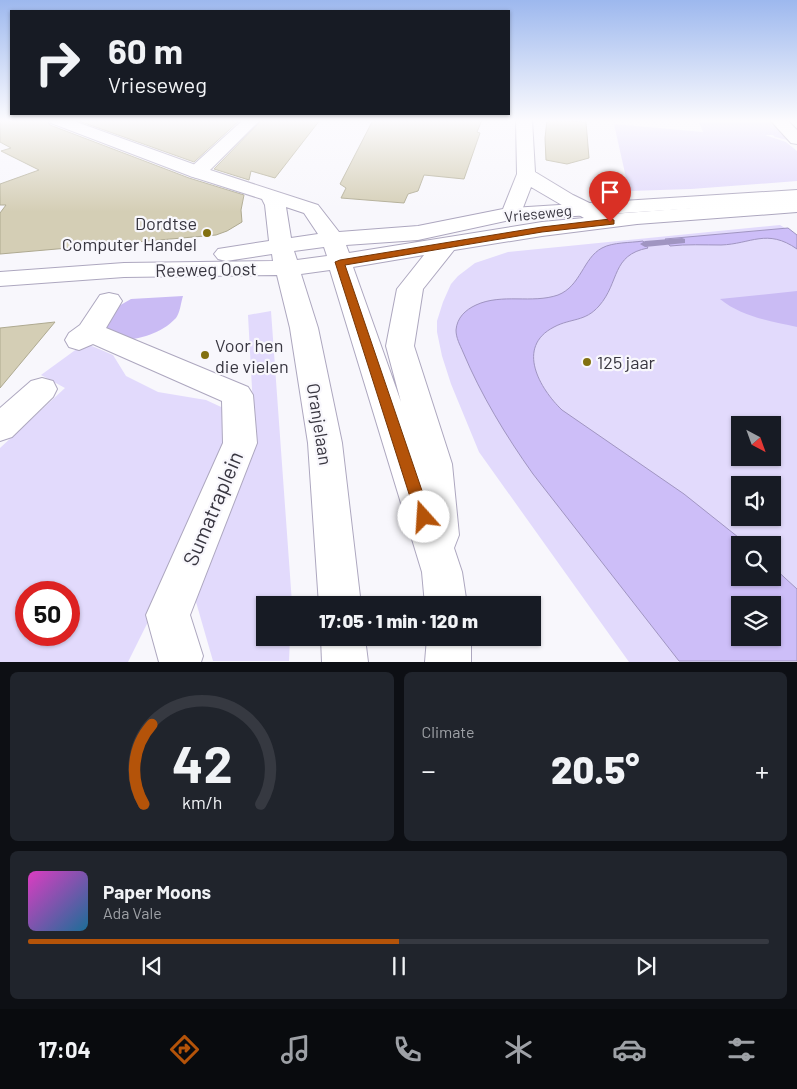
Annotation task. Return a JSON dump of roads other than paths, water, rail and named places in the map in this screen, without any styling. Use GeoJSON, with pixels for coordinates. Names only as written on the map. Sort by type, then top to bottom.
{"type":"FeatureCollection","features":[{"type":"Feature","properties":{"kind":"main road"},"geometry":{"type":"LineString","coordinates":[[140,151],[197,172],[310,209],[336,251],[444,588]]}},
{"type":"Feature","properties":{"kind":"main road"},"geometry":{"type":"LineString","coordinates":[[197,172],[219,151]]}},
{"type":"Feature","properties":{"kind":"main road"},"geometry":{"type":"LineString","coordinates":[[512,214],[526,174],[525,151]]}},
{"type":"Feature","properties":{"kind":"main road"},"geometry":{"type":"LineString","coordinates":[[526,174],[578,208],[610,222]]}},
{"type":"Feature","properties":{"kind":"main road","name":"Oranjelaan"},"geometry":{"type":"LineString","coordinates":[[269,195],[275,205],[285,257],[304,328],[325,443],[339,596]]}},
{"type":"Feature","properties":{"kind":"main road","name":"Vrieseweg"},"geometry":{"type":"LineString","coordinates":[[336,251],[512,214],[578,208],[620,208],[797,196]]}},
{"type":"Feature","properties":{"kind":"main road","name":"Vrieseweg"},"geometry":{"type":"LineString","coordinates":[[285,257],[336,251],[446,245],[542,229],[797,206]]}},
{"type":"Feature","properties":{"kind":"main road"},"geometry":{"type":"LineString","coordinates":[[444,588],[435,464],[400,346],[410,289],[421,273],[446,245]]}},
{"type":"Feature","properties":{"kind":"main road","name":"Reeweg Oost"},"geometry":{"type":"LineString","coordinates":[[0,279],[285,257]]}},
{"type":"Feature","properties":{"kind":"main road","name":"Sumatraplein"},"geometry":{"type":"LineString","coordinates":[[109,301],[84,336],[237,395],[240,444],[168,615],[177,660]]}},
{"type":"Feature","properties":{"kind":"main road"},"geometry":{"type":"LineString","coordinates":[[0,428],[42,389]]}},
{"type":"Feature","properties":{"kind":"main road"},"geometry":{"type":"LineString","coordinates":[[344,646],[345,662]]}},
{"type":"Feature","properties":{"kind":"main road"},"geometry":{"type":"LineString","coordinates":[[448,662],[449,646]]}},
{"type":"Feature","properties":{"kind":"waterway"},"geometry":{"type":"LineString","coordinates":[[645,244],[682,241]]}},
{"type":"Feature","properties":{"kind":"place","name":"Dordtse Computer Handel"},"geometry":{"type":"Point","coordinates":[207,233]}},
{"type":"Feature","properties":{"kind":"place","name":"Voor hen die vielen"},"geometry":{"type":"Point","coordinates":[205,355]}},
{"type":"Feature","properties":{"kind":"place","name":"125 jaar"},"geometry":{"type":"Point","coordinates":[587,362]}}]}
